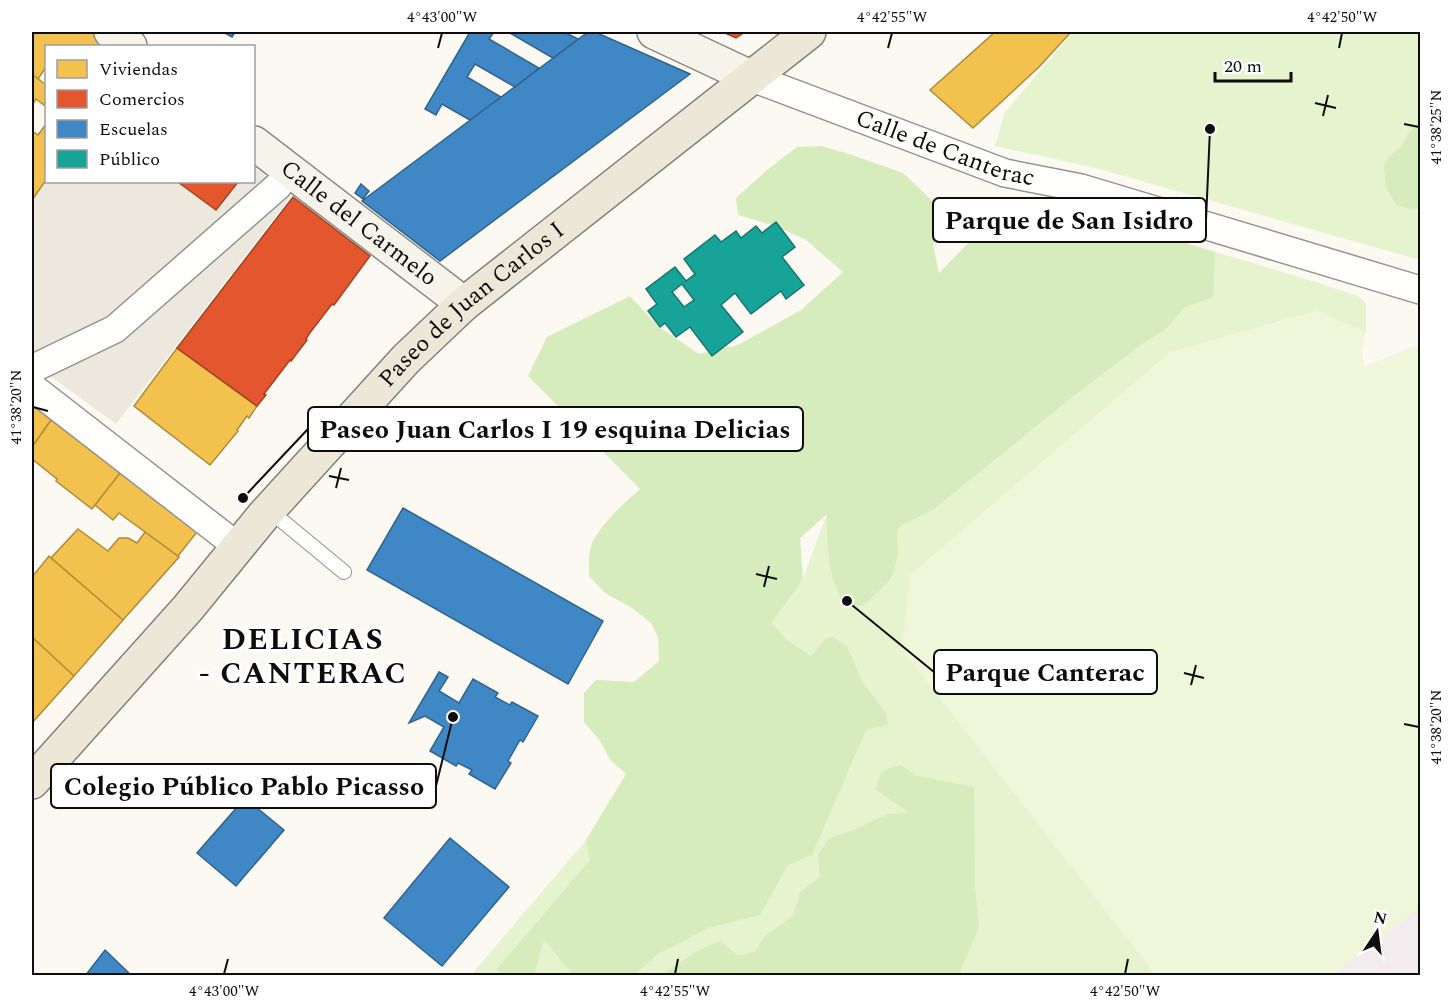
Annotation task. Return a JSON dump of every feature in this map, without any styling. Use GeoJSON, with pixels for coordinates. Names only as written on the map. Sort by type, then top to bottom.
{"type":"FeatureCollection","features":[{"type":"Feature","properties":{"kind":"main road","name":"Paseo de Juan Carlos I"},"geometry":{"type":"LineString","coordinates":[[32,782],[188,608],[237,546],[406,359],[464,304],[809,32]]}},
{"type":"Feature","properties":{"kind":"street"},"geometry":{"type":"LineString","coordinates":[[111,32],[129,45]]}},
{"type":"Feature","properties":{"kind":"street","name":"Calle de Canterac"},"geometry":{"type":"LineString","coordinates":[[654,32],[750,77],[1005,173],[1081,188],[1420,290]]}},
{"type":"Feature","properties":{"kind":"street","name":"Calle del Carmelo"},"geometry":{"type":"LineString","coordinates":[[255,144],[464,304]]}},
{"type":"Feature","properties":{"kind":"street"},"geometry":{"type":"LineString","coordinates":[[32,369],[115,329],[278,186],[290,170]]}},
{"type":"Feature","properties":{"kind":"street"},"geometry":{"type":"LineString","coordinates":[[32,387],[237,546]]}},
{"type":"Feature","properties":{"kind":"lane"},"geometry":{"type":"LineString","coordinates":[[269,510],[344,572]]}},
{"type":"Feature","properties":{"kind":"shaded area"},"geometry":{"type":"Polygon","coordinates":[[[255,168],[291,196],[116,424],[32,363],[32,200],[45,181],[179,183],[216,210],[237,183],[255,183],[255,168]]]}},
{"type":"Feature","properties":{"kind":"shaded area"},"geometry":{"type":"Polygon","coordinates":[[[1420,907],[1420,975],[1332,975],[1420,907]]]}},
{"type":"Feature","properties":{"kind":"green space"},"geometry":{"type":"Polygon","coordinates":[[[1073,32],[1420,32],[1420,260],[1096,168],[995,146],[1005,112],[1073,32]]]}},
{"type":"Feature","properties":{"kind":"green space"},"geometry":{"type":"Polygon","coordinates":[[[1420,121],[1420,209],[1410,209],[1396,205],[1386,187],[1384,165],[1388,157],[1401,147],[1408,134],[1420,121]]]}},
{"type":"Feature","properties":{"kind":"green space"},"geometry":{"type":"Polygon","coordinates":[[[822,146],[903,173],[941,209],[945,226],[933,244],[939,273],[985,226],[1070,208],[1215,252],[1213,297],[1184,308],[1166,329],[1142,344],[1066,402],[934,509],[900,526],[897,533],[898,555],[894,571],[889,581],[864,605],[848,607],[836,587],[830,563],[827,514],[800,538],[803,579],[772,623],[787,640],[811,656],[825,639],[833,637],[847,646],[863,683],[886,713],[888,725],[866,730],[812,855],[788,865],[760,915],[708,928],[658,954],[634,975],[573,975],[544,940],[534,975],[503,975],[496,970],[590,860],[586,840],[626,774],[611,761],[600,741],[584,722],[584,693],[596,680],[634,682],[659,661],[658,637],[651,623],[632,608],[605,593],[589,576],[590,551],[596,536],[613,514],[640,489],[528,376],[547,337],[630,296],[659,327],[699,354],[738,345],[801,310],[843,272],[806,240],[775,226],[738,215],[736,198],[797,147],[822,146]]]}},
{"type":"Feature","properties":{"kind":"green space"},"geometry":{"type":"Polygon","coordinates":[[[1070,208],[1306,279],[1358,296],[1366,303],[1366,332],[1317,311],[1170,352],[902,649],[1156,975],[470,976],[772,623],[803,579],[827,513],[985,226],[1070,208]]]}},
{"type":"Feature","properties":{"kind":"green space"},"geometry":{"type":"Polygon","coordinates":[[[1317,311],[1366,332],[1362,351],[1364,366],[1420,344],[1420,907],[1332,975],[1156,975],[902,649],[910,575],[1170,352],[1317,311]]]}},
{"type":"Feature","properties":{"kind":"green space"},"geometry":{"type":"Polygon","coordinates":[[[901,765],[917,776],[974,787],[975,886],[979,927],[959,975],[661,975],[699,950],[721,941],[738,956],[756,951],[765,936],[793,916],[800,892],[820,877],[818,855],[829,838],[851,831],[888,814],[908,812],[876,790],[883,772],[901,765]]]}},
{"type":"Feature","properties":{"kind":"building: Viviendas"},"geometry":{"type":"Polygon","coordinates":[[[32,32],[91,32],[109,45],[45,45],[45,68],[38,79],[32,74],[32,32]]]}},
{"type":"Feature","properties":{"kind":"building: Viviendas"},"geometry":{"type":"Polygon","coordinates":[[[995,32],[1071,32],[1039,67],[973,128],[930,90],[995,32]]]}},
{"type":"Feature","properties":{"kind":"building: Viviendas"},"geometry":{"type":"Polygon","coordinates":[[[32,74],[45,84],[45,103],[44,105],[36,99],[32,106],[32,74]]]}},
{"type":"Feature","properties":{"kind":"building: Viviendas"},"geometry":{"type":"Polygon","coordinates":[[[45,125],[45,181],[32,200],[32,131],[38,135],[45,125]]]}},
{"type":"Feature","properties":{"kind":"building: Viviendas"},"geometry":{"type":"Polygon","coordinates":[[[177,348],[257,406],[210,465],[134,406],[177,348]]]}},
{"type":"Feature","properties":{"kind":"building: Viviendas"},"geometry":{"type":"Polygon","coordinates":[[[32,404],[51,420],[32,447],[32,404]]]}},
{"type":"Feature","properties":{"kind":"building: Viviendas"},"geometry":{"type":"Polygon","coordinates":[[[51,420],[120,473],[92,509],[32,459],[32,447],[51,420]]]}},
{"type":"Feature","properties":{"kind":"building: Viviendas"},"geometry":{"type":"Polygon","coordinates":[[[120,473],[197,532],[178,556],[119,513],[113,520],[95,505],[120,473]]]}},
{"type":"Feature","properties":{"kind":"building: Viviendas"},"geometry":{"type":"Polygon","coordinates":[[[78,529],[108,551],[119,538],[128,538],[137,543],[145,532],[179,557],[123,620],[51,558],[78,529]]]}},
{"type":"Feature","properties":{"kind":"building: Viviendas"},"geometry":{"type":"Polygon","coordinates":[[[49,556],[123,620],[74,676],[32,637],[32,577],[49,556]]]}},
{"type":"Feature","properties":{"kind":"building: Viviendas"},"geometry":{"type":"Polygon","coordinates":[[[32,637],[74,676],[32,723],[32,637]]]}},
{"type":"Feature","properties":{"kind":"building: Comercios"},"geometry":{"type":"Polygon","coordinates":[[[723,32],[745,32],[736,38],[723,32]]]}},
{"type":"Feature","properties":{"kind":"building: Comercios"},"geometry":{"type":"Polygon","coordinates":[[[179,183],[237,183],[216,210],[179,183]]]}},
{"type":"Feature","properties":{"kind":"building: Comercios"},"geometry":{"type":"Polygon","coordinates":[[[293,197],[370,256],[257,406],[177,348],[293,197]]]}},
{"type":"Feature","properties":{"kind":"building: Escuelas"},"geometry":{"type":"Polygon","coordinates":[[[223,32],[235,32],[232,37],[223,32]]]}},
{"type":"Feature","properties":{"kind":"building: Escuelas"},"geometry":{"type":"Polygon","coordinates":[[[470,32],[494,32],[489,39],[539,68],[515,87],[475,64],[467,77],[501,97],[470,120],[442,104],[436,115],[425,109],[470,32]]]}},
{"type":"Feature","properties":{"kind":"building: Escuelas"},"geometry":{"type":"Polygon","coordinates":[[[508,32],[564,32],[578,39],[553,58],[508,32]]]}},
{"type":"Feature","properties":{"kind":"building: Escuelas"},"geometry":{"type":"Polygon","coordinates":[[[588,32],[595,32],[690,74],[440,261],[362,201],[588,32]]]}},
{"type":"Feature","properties":{"kind":"building: Escuelas"},"geometry":{"type":"Polygon","coordinates":[[[361,184],[369,191],[363,199],[355,193],[361,184]]]}},
{"type":"Feature","properties":{"kind":"building: Escuelas"},"geometry":{"type":"Polygon","coordinates":[[[403,508],[603,621],[568,684],[367,570],[403,508]]]}},
{"type":"Feature","properties":{"kind":"building: Escuelas"},"geometry":{"type":"Polygon","coordinates":[[[439,672],[448,677],[439,691],[459,703],[473,679],[498,693],[495,697],[510,705],[512,702],[538,716],[523,742],[520,740],[508,761],[511,763],[495,789],[469,774],[472,770],[458,763],[456,766],[430,751],[444,727],[425,716],[409,723],[439,672]]]}},
{"type":"Feature","properties":{"kind":"building: Escuelas"},"geometry":{"type":"Polygon","coordinates":[[[245,798],[284,830],[236,886],[197,853],[245,798]]]}},
{"type":"Feature","properties":{"kind":"building: Escuelas"},"geometry":{"type":"Polygon","coordinates":[[[450,838],[509,887],[442,966],[384,918],[450,838]]]}},
{"type":"Feature","properties":{"kind":"building: Escuelas"},"geometry":{"type":"Polygon","coordinates":[[[105,950],[132,976],[85,976],[105,950]]]}},
{"type":"Feature","properties":{"kind":"building: Público"},"geometry":{"type":"Polygon","coordinates":[[[776,222],[795,247],[782,257],[804,285],[786,299],[781,291],[751,314],[735,293],[721,305],[743,332],[712,356],[690,327],[676,337],[665,323],[660,327],[648,311],[657,304],[646,289],[675,267],[686,281],[695,274],[684,259],[715,235],[721,242],[736,231],[741,238],[756,226],[762,233],[776,222]],[[682,284],[672,292],[684,307],[694,300],[682,284]]]}},
{"type":"Feature","properties":{"kind":"place","name":"Parque de San Isidro"},"geometry":{"type":"Point","coordinates":[1210,129]}},
{"type":"Feature","properties":{"kind":"place","name":"Paseo Juan Carlos I 19 esquina Delicias"},"geometry":{"type":"Point","coordinates":[243,498]}},
{"type":"Feature","properties":{"kind":"place","name":"Parque Canterac"},"geometry":{"type":"Point","coordinates":[847,601]}},
{"type":"Feature","properties":{"kind":"place","name":"Colegio Público Pablo Picasso"},"geometry":{"type":"Point","coordinates":[453,717]}},
{"type":"Feature","properties":{"kind":"district","name":"DELICIAS - CANTERAC"},"geometry":{"type":"Point","coordinates":[303,657]}}]}
